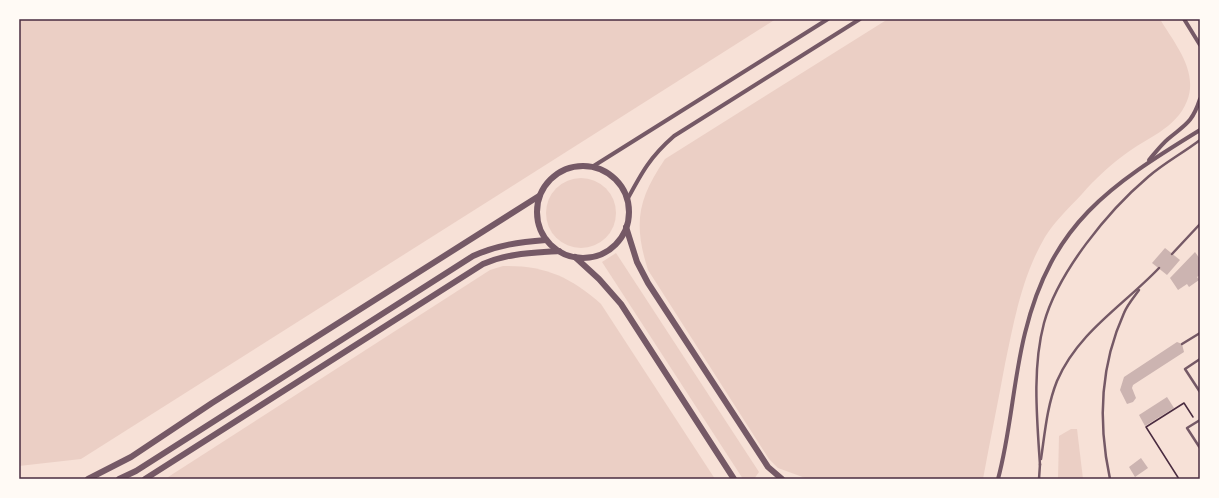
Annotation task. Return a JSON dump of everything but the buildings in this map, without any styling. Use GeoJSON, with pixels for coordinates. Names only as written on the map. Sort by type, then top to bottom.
{"type":"FeatureCollection","features":[{"type":"Feature","properties":{"kind":"street"},"geometry":{"type":"LineString","coordinates":[[592,167],[828,19]]}},
{"type":"Feature","properties":{"kind":"street"},"geometry":{"type":"LineString","coordinates":[[627,200],[645,166],[656,151],[674,136],[860,19]]}},
{"type":"Feature","properties":{"kind":"street"},"geometry":{"type":"LineString","coordinates":[[1184,19],[1200,45]]}},
{"type":"Feature","properties":{"kind":"street"},"geometry":{"type":"LineString","coordinates":[[1146,163],[1167,140],[1186,125],[1195,111],[1200,99]]}},
{"type":"Feature","properties":{"kind":"street"},"geometry":{"type":"LineString","coordinates":[[998,479],[1025,333],[1038,292],[1050,264],[1068,234],[1092,206],[1112,188],[1146,163],[1200,130]]}},
{"type":"Feature","properties":{"kind":"street"},"geometry":{"type":"LineString","coordinates":[[574,257],[588,257],[600,254],[611,248],[620,238],[626,227],[629,213],[627,200],[621,186],[612,176],[592,167],[581,166],[560,172],[544,186],[539,196],[537,219],[546,240],[559,251],[574,257],[599,279],[621,304],[734,479]]}},
{"type":"Feature","properties":{"kind":"street"},"geometry":{"type":"LineString","coordinates":[[88,479],[132,457],[212,403],[539,196]]}},
{"type":"Feature","properties":{"kind":"street"},"geometry":{"type":"LineString","coordinates":[[626,227],[637,262],[648,283],[768,467],[782,479]]}},
{"type":"Feature","properties":{"kind":"street"},"geometry":{"type":"LineString","coordinates":[[120,479],[136,471],[473,256],[486,250],[513,242],[546,240]]}},
{"type":"Feature","properties":{"kind":"street"},"geometry":{"type":"LineString","coordinates":[[145,479],[484,264],[504,256],[559,251]]}},
{"type":"Feature","properties":{"kind":"lane"},"geometry":{"type":"LineString","coordinates":[[1040,465],[1037,388],[1040,346],[1045,322],[1064,277],[1099,227],[1122,201],[1149,176],[1200,140]]}},
{"type":"Feature","properties":{"kind":"lane"},"geometry":{"type":"LineString","coordinates":[[1172,254],[1200,224]]}},
{"type":"Feature","properties":{"kind":"lane"},"geometry":{"type":"LineString","coordinates":[[1193,231],[1200,228]]}},
{"type":"Feature","properties":{"kind":"lane"},"geometry":{"type":"LineString","coordinates":[[1038,479],[1048,410],[1057,380],[1075,350],[1104,318],[1142,286],[1159,268]]}},
{"type":"Feature","properties":{"kind":"lane"},"geometry":{"type":"LineString","coordinates":[[1110,479],[1104,448],[1101,419],[1103,388],[1109,361],[1124,312],[1142,286]]}},
{"type":"Feature","properties":{"kind":"lane"},"geometry":{"type":"LineString","coordinates":[[1182,344],[1200,333]]}},
{"type":"Feature","properties":{"kind":"lane"},"geometry":{"type":"LineString","coordinates":[[1200,359],[1185,369],[1200,392]]}},
{"type":"Feature","properties":{"kind":"lane"},"geometry":{"type":"LineString","coordinates":[[1200,420],[1188,428],[1200,448]]}},
{"type":"Feature","properties":{"kind":"path"},"geometry":{"type":"LineString","coordinates":[[1179,479],[1146,427],[1184,403],[1196,423]]}},
{"type":"Feature","properties":{"kind":"shaded area"},"geometry":{"type":"Polygon","coordinates":[[[19,19],[776,19],[81,459],[19,466],[19,19]]]}},
{"type":"Feature","properties":{"kind":"shaded area"},"geometry":{"type":"Polygon","coordinates":[[[888,19],[1160,19],[1183,58],[1190,79],[1190,90],[1187,101],[1176,119],[1160,132],[1124,155],[1097,178],[1053,226],[1037,252],[1030,267],[1016,315],[983,479],[808,479],[778,468],[769,459],[648,270],[643,253],[640,225],[644,199],[656,173],[665,159],[888,19]]]}},
{"type":"Feature","properties":{"kind":"shaded area"},"geometry":{"type":"Polygon","coordinates":[[[574,178],[588,178],[601,183],[611,193],[616,206],[616,220],[611,233],[601,243],[588,248],[574,248],[561,243],[551,233],[546,220],[546,206],[551,193],[561,183],[574,178]]]}},
{"type":"Feature","properties":{"kind":"shaded area"},"geometry":{"type":"Polygon","coordinates":[[[616,253],[759,472],[754,479],[743,479],[602,262],[616,253]]]}},
{"type":"Feature","properties":{"kind":"shaded area"},"geometry":{"type":"Polygon","coordinates":[[[503,266],[518,266],[544,270],[556,274],[579,287],[601,304],[715,479],[165,479],[490,270],[503,266]]]}},
{"type":"Feature","properties":{"kind":"shaded area"},"geometry":{"type":"Polygon","coordinates":[[[1071,429],[1077,429],[1083,479],[1058,479],[1059,436],[1071,429]]]}}]}
